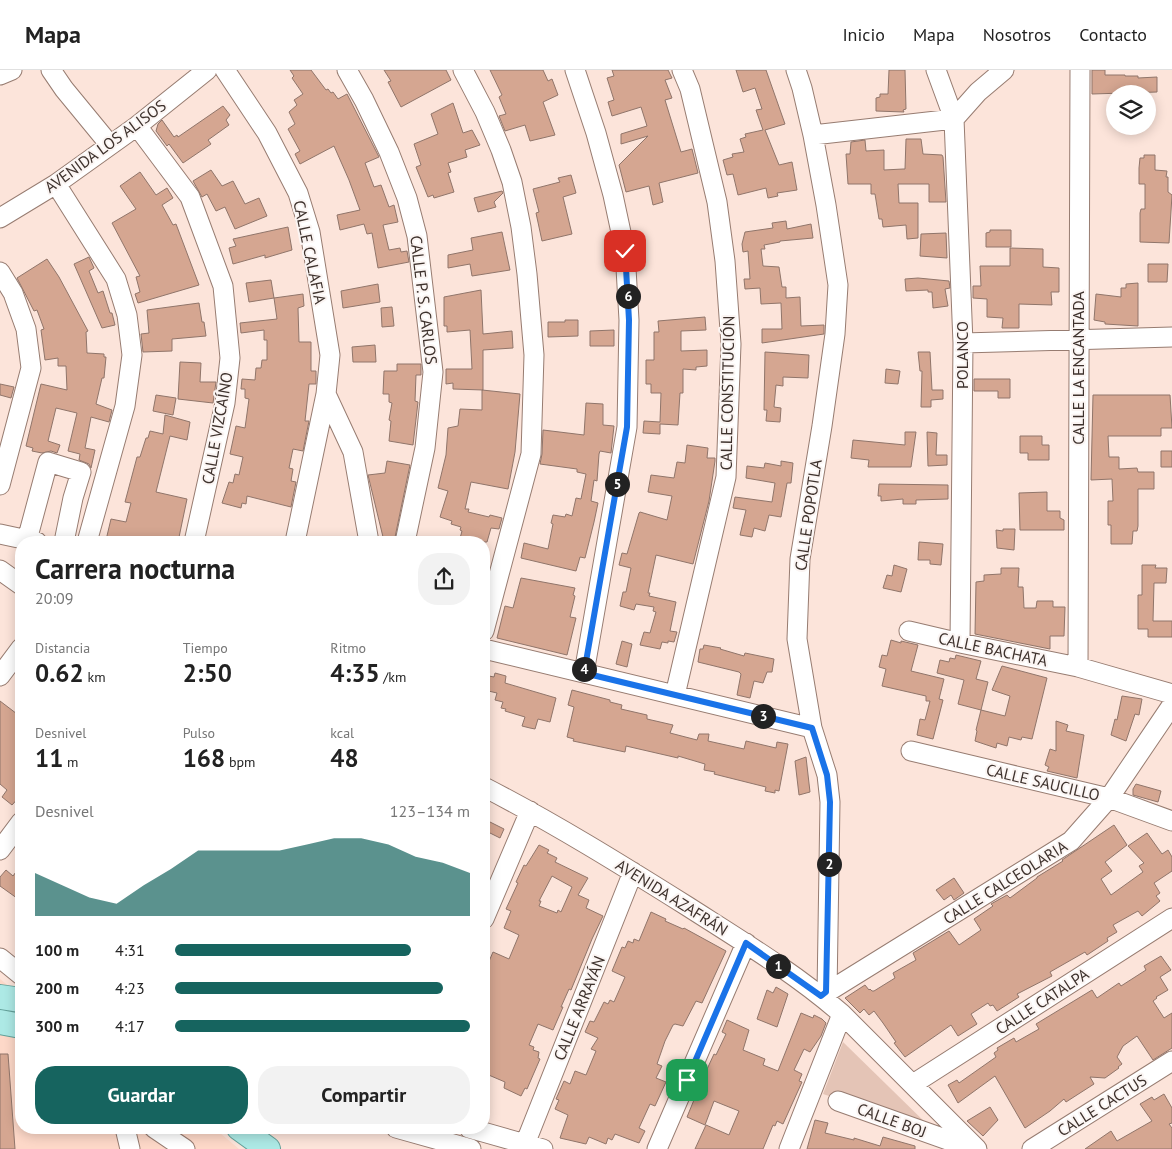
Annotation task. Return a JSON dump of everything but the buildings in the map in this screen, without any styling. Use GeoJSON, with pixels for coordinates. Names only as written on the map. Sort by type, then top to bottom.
{"type":"FeatureCollection","features":[{"type":"Feature","properties":{"kind":"main road"},"geometry":{"type":"LineString","coordinates":[[0,1022],[15,1025]]}},
{"type":"Feature","properties":{"kind":"main road"},"geometry":{"type":"LineString","coordinates":[[251,1134],[268,1149]]}},
{"type":"Feature","properties":{"kind":"street"},"geometry":{"type":"LineString","coordinates":[[0,75],[12,70]]}},
{"type":"Feature","properties":{"kind":"street"},"geometry":{"type":"LineString","coordinates":[[51,70],[64,89],[110,145]]}},
{"type":"Feature","properties":{"kind":"street","name":"AVENIDA LOS ALISOS"},"geometry":{"type":"LineString","coordinates":[[0,218],[56,184],[137,126],[207,70]]}},
{"type":"Feature","properties":{"kind":"street","name":"CALLE CALAFIA"},"geometry":{"type":"LineString","coordinates":[[225,70],[267,133],[298,193],[310,232],[330,356],[326,394],[296,536]]}},
{"type":"Feature","properties":{"kind":"street","name":"CALLE P. S. CARLOS"},"geometry":{"type":"LineString","coordinates":[[347,70],[389,152],[407,198],[417,236],[433,372],[425,448],[406,536]]}},
{"type":"Feature","properties":{"kind":"street"},"geometry":{"type":"LineString","coordinates":[[463,70],[485,112],[512,182],[526,265],[534,355],[531,454],[490,608]]}},
{"type":"Feature","properties":{"kind":"street"},"geometry":{"type":"LineString","coordinates":[[575,70],[596,133],[613,195],[625,251],[629,320],[627,427],[584,673]]}},
{"type":"Feature","properties":{"kind":"street","name":"CALLE CONSTITUCIÓN"},"geometry":{"type":"LineString","coordinates":[[675,695],[726,476],[731,344],[725,261],[717,202],[690,89],[682,70]]}},
{"type":"Feature","properties":{"kind":"street"},"geometry":{"type":"LineString","coordinates":[[690,89],[696,70]]}},
{"type":"Feature","properties":{"kind":"street","name":"CALLE POPOTLA"},"geometry":{"type":"LineString","coordinates":[[796,70],[813,135],[838,285],[835,334],[800,559],[798,640],[812,728],[827,775],[830,802],[824,994]]}},
{"type":"Feature","properties":{"kind":"street","name":"POLANCO"},"geometry":{"type":"LineString","coordinates":[[936,70],[954,119],[963,343],[960,643]]}},
{"type":"Feature","properties":{"kind":"street"},"geometry":{"type":"LineString","coordinates":[[813,135],[954,119],[978,92],[1004,70]]}},
{"type":"Feature","properties":{"kind":"street","name":"CALLE LA ENCANTADA"},"geometry":{"type":"LineString","coordinates":[[1078,667],[1080,70]]}},
{"type":"Feature","properties":{"kind":"street","name":"CALLE VIZCAÍNO"},"geometry":{"type":"LineString","coordinates":[[137,126],[190,197],[223,286],[230,358],[225,403],[195,536]]}},
{"type":"Feature","properties":{"kind":"street"},"geometry":{"type":"LineString","coordinates":[[56,184],[116,279],[127,315],[132,355],[125,406],[89,536]]}},
{"type":"Feature","properties":{"kind":"street"},"geometry":{"type":"LineString","coordinates":[[0,272],[13,293],[26,328],[31,368],[0,485]]}},
{"type":"Feature","properties":{"kind":"street"},"geometry":{"type":"LineString","coordinates":[[963,343],[1172,337]]}},
{"type":"Feature","properties":{"kind":"street"},"geometry":{"type":"LineString","coordinates":[[326,394],[353,452],[368,536]]}},
{"type":"Feature","properties":{"kind":"street"},"geometry":{"type":"LineString","coordinates":[[33,536],[48,462],[80,472],[65,536]]}},
{"type":"Feature","properties":{"kind":"street"},"geometry":{"type":"LineString","coordinates":[[42,490],[73,498]]}},
{"type":"Feature","properties":{"kind":"street"},"geometry":{"type":"LineString","coordinates":[[0,534],[15,537]]}},
{"type":"Feature","properties":{"kind":"street"},"geometry":{"type":"LineString","coordinates":[[0,570],[15,580]]}},
{"type":"Feature","properties":{"kind":"street","name":"CALLE BACHATA"},"geometry":{"type":"LineString","coordinates":[[909,631],[1078,667]]}},
{"type":"Feature","properties":{"kind":"street"},"geometry":{"type":"LineString","coordinates":[[490,650],[812,728]]}},
{"type":"Feature","properties":{"kind":"street"},"geometry":{"type":"LineString","coordinates":[[0,676],[15,656]]}},
{"type":"Feature","properties":{"kind":"street"},"geometry":{"type":"LineString","coordinates":[[1078,667],[1172,694]]}},
{"type":"Feature","properties":{"kind":"street","name":"CALLE CALCEOLARIA"},"geometry":{"type":"LineString","coordinates":[[824,994],[1071,841],[1109,798],[1172,705]]}},
{"type":"Feature","properties":{"kind":"street","name":"CALLE SAUCILLO"},"geometry":{"type":"LineString","coordinates":[[911,751],[1109,798],[1172,821]]}},
{"type":"Feature","properties":{"kind":"street","name":"AVENIDA AZAFRÁN"},"geometry":{"type":"LineString","coordinates":[[490,790],[530,811],[633,872],[824,994],[975,1149]]}},
{"type":"Feature","properties":{"kind":"street"},"geometry":{"type":"LineString","coordinates":[[490,904],[530,811]]}},
{"type":"Feature","properties":{"kind":"street"},"geometry":{"type":"LineString","coordinates":[[0,850],[15,830]]}},
{"type":"Feature","properties":{"kind":"street","name":"CALLE ARRAYÁN"},"geometry":{"type":"LineString","coordinates":[[524,1144],[633,872]]}},
{"type":"Feature","properties":{"kind":"street","name":"CALLE CATALPA"},"geometry":{"type":"LineString","coordinates":[[912,1084],[1172,918]]}},
{"type":"Feature","properties":{"kind":"street"},"geometry":{"type":"LineString","coordinates":[[657,1149],[746,943]]}},
{"type":"Feature","properties":{"kind":"street"},"geometry":{"type":"LineString","coordinates":[[0,958],[15,970]]}},
{"type":"Feature","properties":{"kind":"street"},"geometry":{"type":"LineString","coordinates":[[790,1149],[842,1014]]}},
{"type":"Feature","properties":{"kind":"street","name":"CALLE CACTUS"},"geometry":{"type":"LineString","coordinates":[[1032,1149],[1172,1061]]}},
{"type":"Feature","properties":{"kind":"street","name":"CALLE BOJ"},"geometry":{"type":"LineString","coordinates":[[838,1101],[975,1149]]}},
{"type":"Feature","properties":{"kind":"street"},"geometry":{"type":"LineString","coordinates":[[126,1134],[130,1149]]}},
{"type":"Feature","properties":{"kind":"street"},"geometry":{"type":"LineString","coordinates":[[164,1134],[178,1142]]}},
{"type":"Feature","properties":{"kind":"street"},"geometry":{"type":"LineString","coordinates":[[417,1134],[471,1149]]}},
{"type":"Feature","properties":{"kind":"street"},"geometry":{"type":"LineString","coordinates":[[490,1134],[543,1149]]}},
{"type":"Feature","properties":{"kind":"shaded area"},"geometry":{"type":"Polygon","coordinates":[[[0,979],[15,991],[15,1134],[221,1134],[239,1149],[0,1149],[0,979]]]}},
{"type":"Feature","properties":{"kind":"shaded area"},"geometry":{"type":"Polygon","coordinates":[[[843,1042],[934,1131],[823,1094],[843,1042]]]}},
{"type":"Feature","properties":{"kind":"route"},"geometry":{"type":"LineString","coordinates":[[625,251],[629,320],[627,427],[584,673],[812,728],[827,775],[830,802],[826,992],[821,996],[746,943],[687,1080]]}}]}
